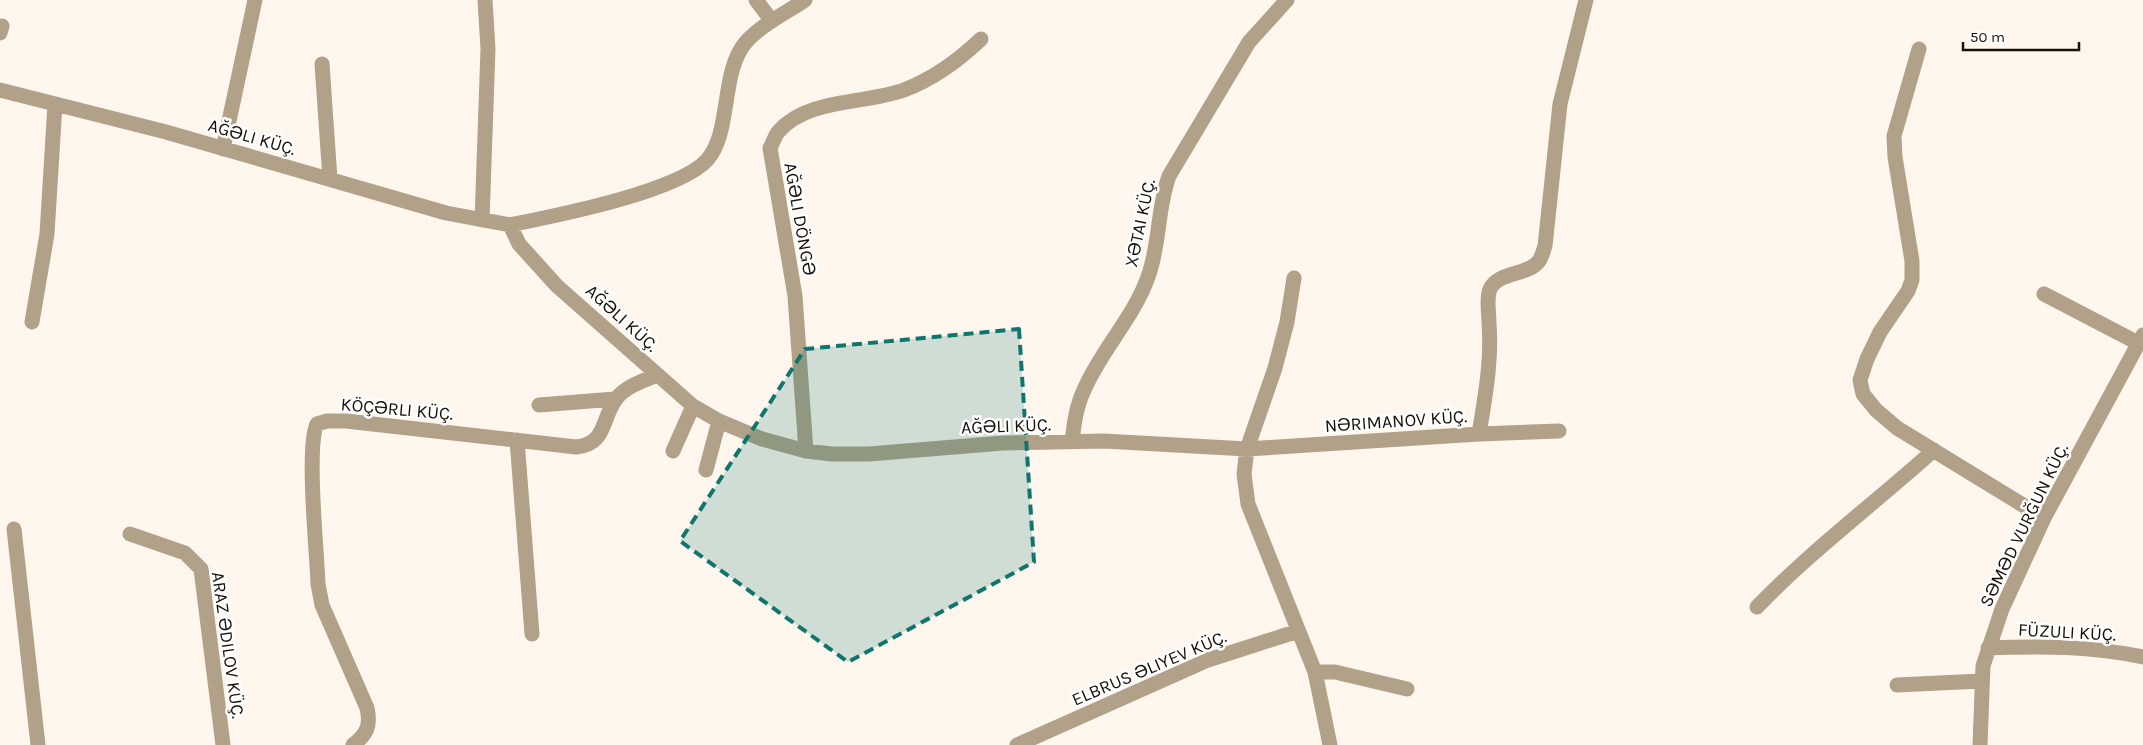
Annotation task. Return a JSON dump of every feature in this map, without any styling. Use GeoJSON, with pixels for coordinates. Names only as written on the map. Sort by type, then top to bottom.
{"type":"FeatureCollection","features":[{"type":"Feature","properties":{"kind":"street"},"geometry":{"type":"LineString","coordinates":[[223,149],[255,0]]}},
{"type":"Feature","properties":{"kind":"street"},"geometry":{"type":"LineString","coordinates":[[482,220],[488,49],[486,0]]}},
{"type":"Feature","properties":{"kind":"street"},"geometry":{"type":"LineString","coordinates":[[756,0],[772,21]]}},
{"type":"Feature","properties":{"kind":"street"},"geometry":{"type":"LineString","coordinates":[[510,225],[563,214],[634,194],[668,182],[706,160],[715,148],[736,59],[746,42],[772,21],[805,0]]}},
{"type":"Feature","properties":{"kind":"street","name":"XƏTAI KÜÇ."},"geometry":{"type":"LineString","coordinates":[[1072,442],[1075,415],[1084,390],[1139,301],[1149,275],[1164,191],[1169,176],[1249,42],[1287,0]]}},
{"type":"Feature","properties":{"kind":"street","name":"NƏRIMANOV KÜÇ."},"geometry":{"type":"LineString","coordinates":[[1247,449],[1479,434],[1489,373],[1491,343],[1488,295],[1492,286],[1502,278],[1533,266],[1539,260],[1544,246],[1560,104],[1586,0]]}},
{"type":"Feature","properties":{"kind":"street","name":"AĞƏLI DÖNGƏ"},"geometry":{"type":"LineString","coordinates":[[806,451],[795,296],[770,148],[778,132],[789,122],[815,110],[905,90],[951,64],[981,39]]}},
{"type":"Feature","properties":{"kind":"street"},"geometry":{"type":"LineString","coordinates":[[1919,49],[1894,136],[1895,157],[1912,262],[1912,280],[1908,291],[1877,339],[1867,359],[1860,380],[1862,394],[1876,410],[1897,428],[2044,518]]}},
{"type":"Feature","properties":{"kind":"street"},"geometry":{"type":"LineString","coordinates":[[322,64],[330,180]]}},
{"type":"Feature","properties":{"kind":"street","name":"AĞƏLI KÜÇ."},"geometry":{"type":"LineString","coordinates":[[0,90],[223,149],[446,213],[510,225],[518,244],[529,258],[693,406],[719,421],[762,439],[806,451],[869,454],[966,445],[1072,442],[1247,449]]}},
{"type":"Feature","properties":{"kind":"street"},"geometry":{"type":"LineString","coordinates":[[32,322],[48,234],[55,104]]}},
{"type":"Feature","properties":{"kind":"street"},"geometry":{"type":"LineString","coordinates":[[1294,278],[1287,322],[1275,368],[1247,449],[1244,474],[1248,504],[1315,672],[1330,745]]}},
{"type":"Feature","properties":{"kind":"street"},"geometry":{"type":"LineString","coordinates":[[2044,294],[2140,339]]}},
{"type":"Feature","properties":{"kind":"street","name":"SƏMƏD VURĞUN KÜÇ."},"geometry":{"type":"LineString","coordinates":[[1980,745],[1981,680],[1988,648],[2002,609],[2044,518],[2140,339]]}},
{"type":"Feature","properties":{"kind":"street","name":"KÖÇƏRLI KÜÇ."},"geometry":{"type":"LineString","coordinates":[[353,745],[364,736],[370,722],[367,708],[322,605],[318,584],[312,454],[314,431],[318,424],[327,421],[346,421],[576,447],[587,446],[597,439],[616,399],[625,389],[657,375]]}},
{"type":"Feature","properties":{"kind":"street"},"geometry":{"type":"LineString","coordinates":[[538,405],[616,399]]}},
{"type":"Feature","properties":{"kind":"street"},"geometry":{"type":"LineString","coordinates":[[673,451],[693,406]]}},
{"type":"Feature","properties":{"kind":"street"},"geometry":{"type":"LineString","coordinates":[[706,470],[719,421]]}},
{"type":"Feature","properties":{"kind":"street"},"geometry":{"type":"LineString","coordinates":[[1479,434],[1559,431]]}},
{"type":"Feature","properties":{"kind":"street"},"geometry":{"type":"LineString","coordinates":[[517,440],[532,634]]}},
{"type":"Feature","properties":{"kind":"street"},"geometry":{"type":"LineString","coordinates":[[1757,607],[1818,547],[1875,503],[1934,450]]}},
{"type":"Feature","properties":{"kind":"street"},"geometry":{"type":"LineString","coordinates":[[14,529],[38,745]]}},
{"type":"Feature","properties":{"kind":"street","name":"ARAZ ƏDILOV KÜÇ."},"geometry":{"type":"LineString","coordinates":[[130,534],[184,553],[201,569],[223,745]]}},
{"type":"Feature","properties":{"kind":"street","name":"ELBRUS ƏLIYEV KÜÇ."},"geometry":{"type":"LineString","coordinates":[[1017,745],[1199,664],[1298,631]]}},
{"type":"Feature","properties":{"kind":"street","name":"FÜZULI KÜÇ."},"geometry":{"type":"LineString","coordinates":[[1988,648],[2048,646],[2084,648],[2143,657]]}},
{"type":"Feature","properties":{"kind":"street"},"geometry":{"type":"LineString","coordinates":[[1315,672],[1335,672],[1407,689]]}},
{"type":"Feature","properties":{"kind":"street"},"geometry":{"type":"LineString","coordinates":[[1897,685],[1981,680]]}},
{"type":"Feature","properties":{"kind":"highlighted area"},"geometry":{"type":"Polygon","coordinates":[[[1019,329],[1034,562],[848,662],[680,541],[805,349],[1019,329]]]}}]}
